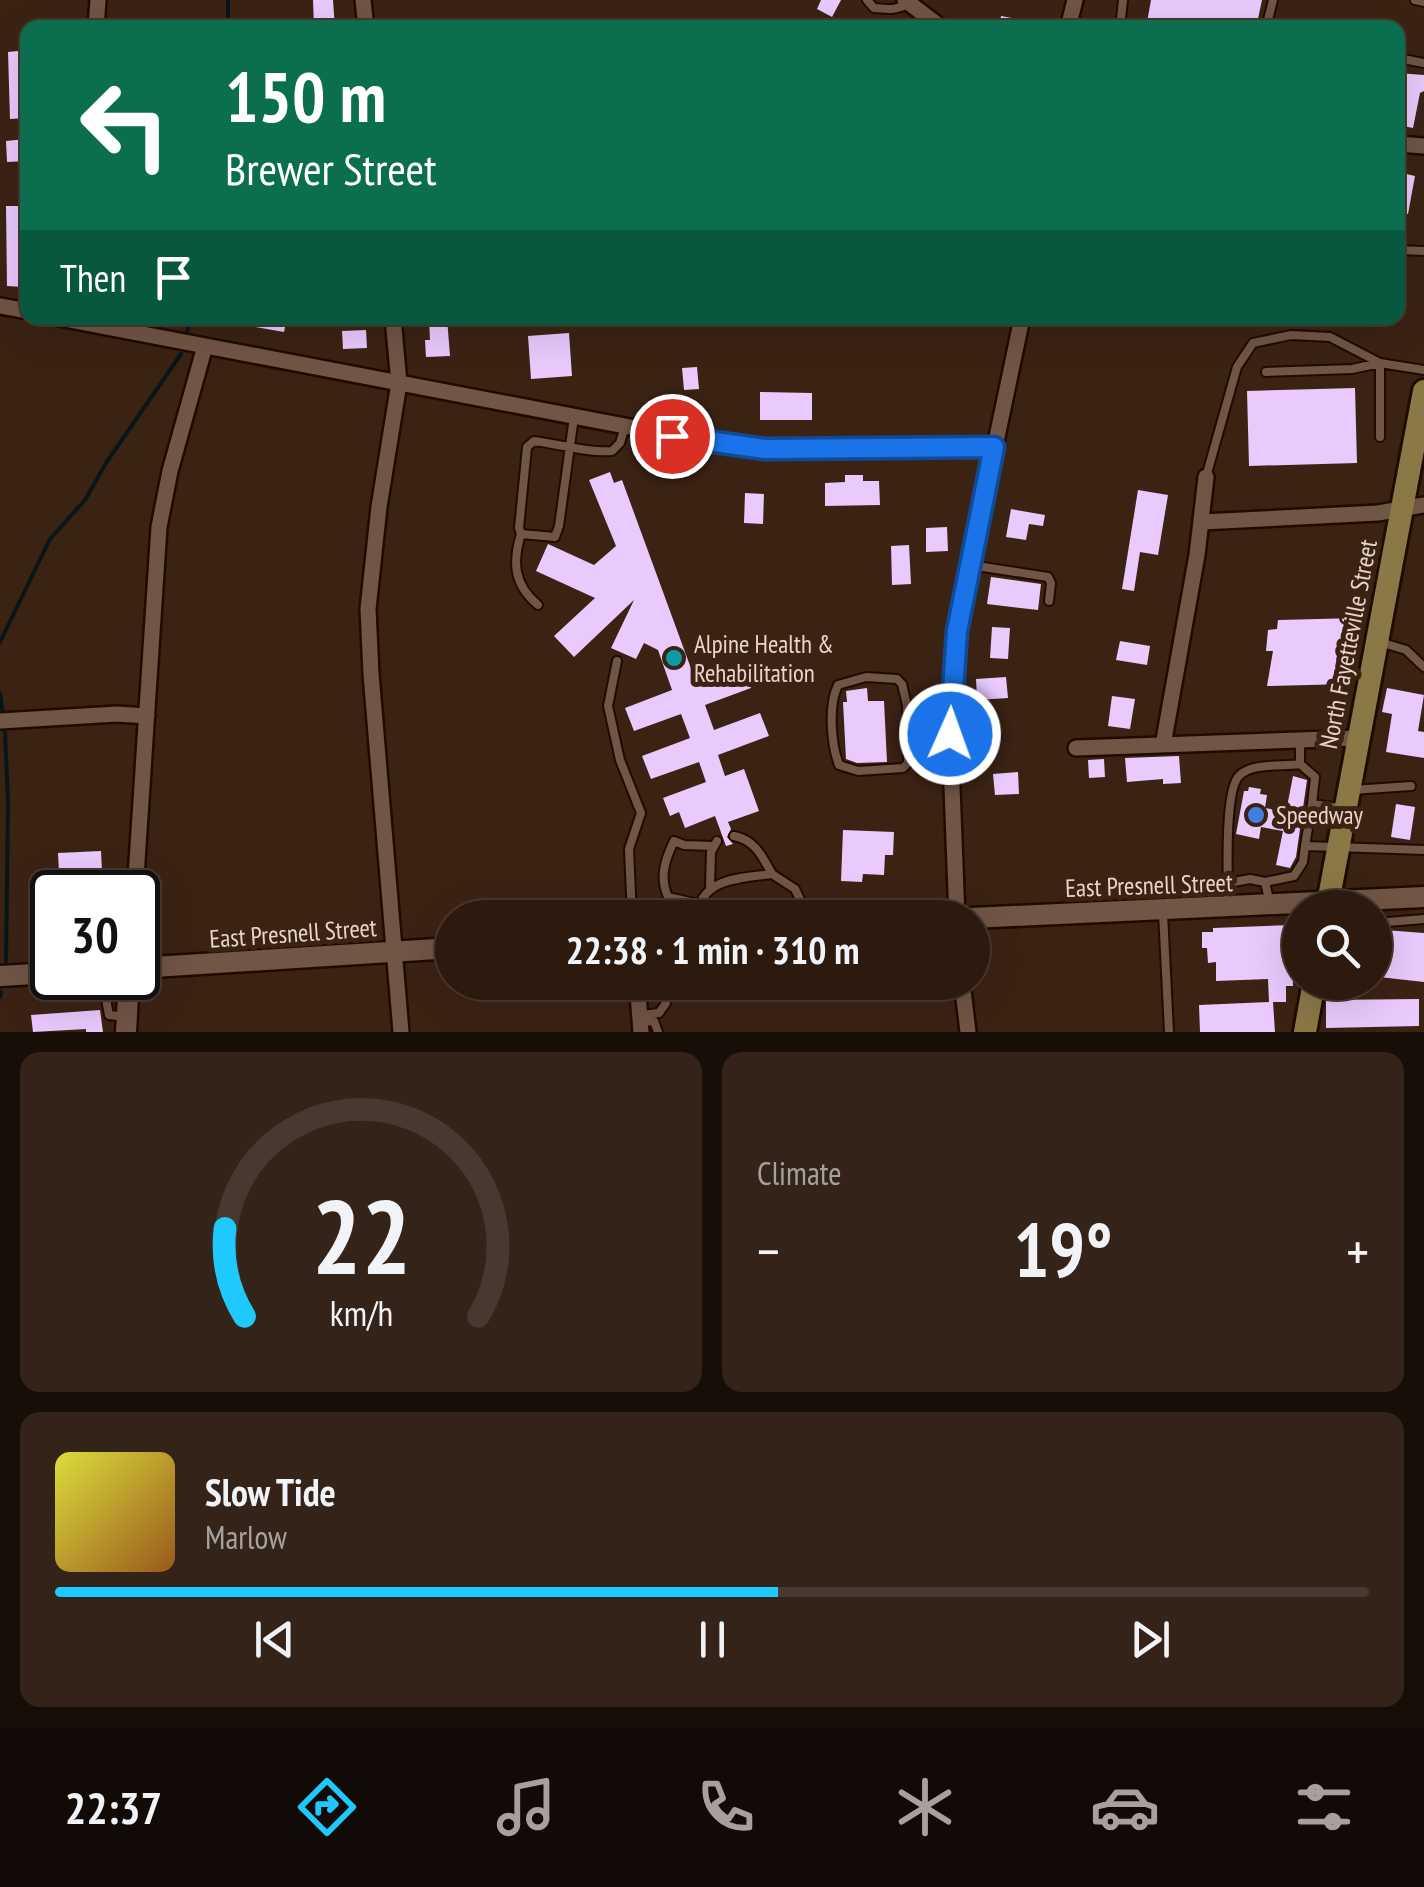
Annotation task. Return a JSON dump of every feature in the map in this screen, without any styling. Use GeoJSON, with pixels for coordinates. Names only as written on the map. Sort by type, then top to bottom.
{"type":"FeatureCollection","features":[{"type":"Feature","properties":{"kind":"main road","name":"North Fayetteville Street"},"geometry":{"type":"LineString","coordinates":[[1330,890],[1376,641],[1413,507],[1424,391]]}},
{"type":"Feature","properties":{"kind":"main road","name":"East Presnell Street"},"geometry":{"type":"LineString","coordinates":[[1392,899],[1421,897]]}},
{"type":"Feature","properties":{"kind":"main road","name":"East Presnell Street"},"geometry":{"type":"LineString","coordinates":[[990,917],[1282,904]]}},
{"type":"Feature","properties":{"kind":"main road","name":"East Presnell Street"},"geometry":{"type":"LineString","coordinates":[[160,967],[435,949]]}},
{"type":"Feature","properties":{"kind":"main road"},"geometry":{"type":"LineString","coordinates":[[0,976],[30,974]]}},
{"type":"Feature","properties":{"kind":"main road"},"geometry":{"type":"LineString","coordinates":[[1304,1032],[1310,1000]]}},
{"type":"Feature","properties":{"kind":"street"},"geometry":{"type":"LineString","coordinates":[[907,1],[932,20]]}},
{"type":"Feature","properties":{"kind":"street"},"geometry":{"type":"LineString","coordinates":[[104,325],[625,427],[765,449],[994,447]]}},
{"type":"Feature","properties":{"kind":"street"},"geometry":{"type":"LineString","coordinates":[[394,325],[399,383],[368,609],[370,674],[401,1032]]}},
{"type":"Feature","properties":{"kind":"street"},"geometry":{"type":"LineString","coordinates":[[955,900],[950,728],[957,631],[1020,325]]}},
{"type":"Feature","properties":{"kind":"street"},"geometry":{"type":"LineString","coordinates":[[137,870],[160,527],[170,471],[205,346]]}},
{"type":"Feature","properties":{"kind":"street"},"geometry":{"type":"LineString","coordinates":[[1163,744],[1202,522],[1206,477]]}},
{"type":"Feature","properties":{"kind":"street"},"geometry":{"type":"LineString","coordinates":[[1202,522],[1378,513],[1413,507]]}},
{"type":"Feature","properties":{"kind":"street"},"geometry":{"type":"LineString","coordinates":[[0,721],[148,716]]}},
{"type":"Feature","properties":{"kind":"street"},"geometry":{"type":"LineString","coordinates":[[1076,748],[1357,738]]}},
{"type":"Feature","properties":{"kind":"street"},"geometry":{"type":"LineString","coordinates":[[964,1000],[968,1032]]}},
{"type":"Feature","properties":{"kind":"lane"},"geometry":{"type":"LineString","coordinates":[[867,0],[874,8],[882,9],[900,9],[907,1]]}},
{"type":"Feature","properties":{"kind":"lane"},"geometry":{"type":"LineString","coordinates":[[1415,0],[1424,2]]}},
{"type":"Feature","properties":{"kind":"lane"},"geometry":{"type":"LineString","coordinates":[[1206,477],[1237,368],[1253,342],[1291,334],[1330,337],[1380,363],[1424,370]]}},
{"type":"Feature","properties":{"kind":"lane"},"geometry":{"type":"LineString","coordinates":[[1266,372],[1352,370],[1380,363]]}},
{"type":"Feature","properties":{"kind":"lane"},"geometry":{"type":"LineString","coordinates":[[1380,363],[1380,437]]}},
{"type":"Feature","properties":{"kind":"lane"},"geometry":{"type":"LineString","coordinates":[[521,534],[554,537],[560,526],[574,417]]}},
{"type":"Feature","properties":{"kind":"lane"},"geometry":{"type":"LineString","coordinates":[[538,606],[517,578],[515,564],[527,447],[534,441],[612,451],[620,443],[625,427]]}},
{"type":"Feature","properties":{"kind":"lane"},"geometry":{"type":"LineString","coordinates":[[970,565],[1048,577],[1048,600]]}},
{"type":"Feature","properties":{"kind":"lane"},"geometry":{"type":"LineString","coordinates":[[1376,641],[1406,650],[1424,667]]}},
{"type":"Feature","properties":{"kind":"lane"},"geometry":{"type":"LineString","coordinates":[[617,661],[608,706],[620,760],[640,813],[629,850],[631,900]]}},
{"type":"Feature","properties":{"kind":"lane"},"geometry":{"type":"LineString","coordinates":[[866,677],[896,679],[904,689],[909,738],[908,763],[903,768],[858,771],[839,764],[834,740],[838,685],[866,677]]}},
{"type":"Feature","properties":{"kind":"lane"},"geometry":{"type":"LineString","coordinates":[[908,724],[950,728]]}},
{"type":"Feature","properties":{"kind":"lane"},"geometry":{"type":"LineString","coordinates":[[909,738],[950,728]]}},
{"type":"Feature","properties":{"kind":"lane"},"geometry":{"type":"LineString","coordinates":[[1228,883],[1294,876],[1302,862],[1314,777],[1300,764],[1300,741]]}},
{"type":"Feature","properties":{"kind":"lane"},"geometry":{"type":"LineString","coordinates":[[1228,906],[1226,850],[1233,786],[1240,774],[1253,768],[1300,764]]}},
{"type":"Feature","properties":{"kind":"lane"},"geometry":{"type":"LineString","coordinates":[[1312,804],[1411,786]]}},
{"type":"Feature","properties":{"kind":"lane"},"geometry":{"type":"LineString","coordinates":[[734,836],[746,838],[754,845],[772,874],[803,900]]}},
{"type":"Feature","properties":{"kind":"lane"},"geometry":{"type":"LineString","coordinates":[[673,900],[668,898],[663,882],[666,858],[674,841],[684,845],[715,844],[709,862],[710,886],[703,900]]}},
{"type":"Feature","properties":{"kind":"lane"},"geometry":{"type":"LineString","coordinates":[[1305,846],[1424,850]]}},
{"type":"Feature","properties":{"kind":"lane"},"geometry":{"type":"LineString","coordinates":[[710,886],[772,874]]}},
{"type":"Feature","properties":{"kind":"lane"},"geometry":{"type":"LineString","coordinates":[[1264,882],[1269,904]]}},
{"type":"Feature","properties":{"kind":"lane"},"geometry":{"type":"LineString","coordinates":[[1392,921],[1422,919],[1421,897]]}},
{"type":"Feature","properties":{"kind":"lane"},"geometry":{"type":"LineString","coordinates":[[1162,909],[1169,1032]]}},
{"type":"Feature","properties":{"kind":"lane"},"geometry":{"type":"LineString","coordinates":[[106,1000],[109,1015],[126,1024]]}},
{"type":"Feature","properties":{"kind":"lane"},"geometry":{"type":"LineString","coordinates":[[640,1023],[659,1013],[666,1000]]}},
{"type":"Feature","properties":{"kind":"lane"},"geometry":{"type":"LineString","coordinates":[[640,1023],[654,1021],[658,1032]]}},
{"type":"Feature","properties":{"kind":"building"},"geometry":{"type":"Polygon","coordinates":[[[313,0],[333,0],[334,20],[314,20],[313,0]]]}},
{"type":"Feature","properties":{"kind":"building"},"geometry":{"type":"Polygon","coordinates":[[[821,0],[841,0],[832,17],[817,9],[821,0]]]}},
{"type":"Feature","properties":{"kind":"building"},"geometry":{"type":"Polygon","coordinates":[[[1151,0],[1262,0],[1258,20],[1147,20],[1151,0]]]}},
{"type":"Feature","properties":{"kind":"building"},"geometry":{"type":"Polygon","coordinates":[[[20,51],[20,118],[10,119],[8,52],[20,51]]]}},
{"type":"Feature","properties":{"kind":"building"},"geometry":{"type":"Polygon","coordinates":[[[1405,74],[1424,75],[1424,91],[1420,93],[1413,128],[1405,126],[1405,74]]]}},
{"type":"Feature","properties":{"kind":"building"},"geometry":{"type":"Polygon","coordinates":[[[20,140],[20,161],[7,162],[6,141],[20,140]]]}},
{"type":"Feature","properties":{"kind":"building"},"geometry":{"type":"Polygon","coordinates":[[[1405,174],[1415,176],[1408,214],[1405,213],[1405,174]]]}},
{"type":"Feature","properties":{"kind":"building"},"geometry":{"type":"Polygon","coordinates":[[[6,206],[20,206],[20,287],[7,286],[6,206]]]}},
{"type":"Feature","properties":{"kind":"building"},"geometry":{"type":"Polygon","coordinates":[[[244,325],[286,325],[284,332],[244,325]]]}},
{"type":"Feature","properties":{"kind":"building"},"geometry":{"type":"Polygon","coordinates":[[[429,325],[448,325],[450,356],[426,357],[425,340],[430,340],[429,325]]]}},
{"type":"Feature","properties":{"kind":"building"},"geometry":{"type":"Polygon","coordinates":[[[366,330],[367,348],[343,349],[342,331],[366,330]]]}},
{"type":"Feature","properties":{"kind":"building"},"geometry":{"type":"Polygon","coordinates":[[[569,333],[572,376],[531,379],[528,336],[569,333]]]}},
{"type":"Feature","properties":{"kind":"building"},"geometry":{"type":"Polygon","coordinates":[[[697,367],[699,389],[684,390],[682,368],[697,367]]]}},
{"type":"Feature","properties":{"kind":"building"},"geometry":{"type":"Polygon","coordinates":[[[1355,388],[1357,463],[1249,466],[1247,391],[1355,388]]]}},
{"type":"Feature","properties":{"kind":"building"},"geometry":{"type":"Polygon","coordinates":[[[760,392],[812,393],[812,420],[760,420],[760,392]]]}},
{"type":"Feature","properties":{"kind":"building","name":"Alpine Health & Rehabilitation"},"geometry":{"type":"Polygon","coordinates":[[[610,472],[614,483],[622,480],[696,682],[743,665],[751,688],[705,705],[714,730],[760,713],[769,736],[718,755],[725,776],[744,769],[759,811],[728,822],[731,829],[727,837],[733,844],[726,846],[715,816],[685,828],[679,812],[670,816],[663,798],[706,782],[699,762],[651,779],[642,756],[690,738],[681,714],[634,731],[625,708],[672,690],[658,650],[644,643],[636,659],[611,648],[634,600],[574,657],[554,636],[595,598],[536,571],[548,544],[594,565],[616,546],[589,480],[610,472]]]}},
{"type":"Feature","properties":{"kind":"building"},"geometry":{"type":"Polygon","coordinates":[[[845,475],[863,475],[863,481],[879,481],[880,505],[825,506],[825,483],[845,482],[845,475]]]}},
{"type":"Feature","properties":{"kind":"building"},"geometry":{"type":"Polygon","coordinates":[[[1138,490],[1168,495],[1158,555],[1140,552],[1134,591],[1122,589],[1138,490]]]}},
{"type":"Feature","properties":{"kind":"building"},"geometry":{"type":"Polygon","coordinates":[[[745,493],[764,494],[763,524],[744,523],[745,493]]]}},
{"type":"Feature","properties":{"kind":"building"},"geometry":{"type":"Polygon","coordinates":[[[1011,509],[1045,515],[1043,526],[1029,524],[1026,540],[1006,537],[1011,509]]]}},
{"type":"Feature","properties":{"kind":"building"},"geometry":{"type":"Polygon","coordinates":[[[947,527],[948,551],[926,552],[926,528],[947,527]]]}},
{"type":"Feature","properties":{"kind":"building"},"geometry":{"type":"Polygon","coordinates":[[[909,545],[911,584],[892,585],[891,546],[909,545]]]}},
{"type":"Feature","properties":{"kind":"building"},"geometry":{"type":"Polygon","coordinates":[[[991,577],[1041,584],[1038,610],[987,604],[991,577]]]}},
{"type":"Feature","properties":{"kind":"building"},"geometry":{"type":"Polygon","coordinates":[[[1358,618],[1348,684],[1267,686],[1273,651],[1266,651],[1268,630],[1277,629],[1278,620],[1358,618]]]}},
{"type":"Feature","properties":{"kind":"building"},"geometry":{"type":"Polygon","coordinates":[[[992,627],[1010,628],[1008,659],[990,658],[992,627]]]}},
{"type":"Feature","properties":{"kind":"building"},"geometry":{"type":"Polygon","coordinates":[[[1120,641],[1150,646],[1147,665],[1116,660],[1120,641]]]}},
{"type":"Feature","properties":{"kind":"building"},"geometry":{"type":"Polygon","coordinates":[[[1006,677],[1008,698],[977,700],[976,679],[1006,677]]]}},
{"type":"Feature","properties":{"kind":"building"},"geometry":{"type":"Polygon","coordinates":[[[867,688],[868,701],[884,701],[887,762],[857,763],[846,759],[846,691],[867,688]]]}},
{"type":"Feature","properties":{"kind":"building"},"geometry":{"type":"Polygon","coordinates":[[[1387,688],[1424,695],[1418,731],[1424,732],[1424,758],[1386,752],[1392,714],[1382,712],[1387,688]]]}},
{"type":"Feature","properties":{"kind":"building"},"geometry":{"type":"Polygon","coordinates":[[[1112,696],[1135,699],[1130,729],[1108,726],[1112,696]]]}},
{"type":"Feature","properties":{"kind":"building"},"geometry":{"type":"Polygon","coordinates":[[[1179,756],[1181,783],[1163,784],[1163,779],[1127,782],[1125,758],[1179,756]]]}},
{"type":"Feature","properties":{"kind":"building"},"geometry":{"type":"Polygon","coordinates":[[[1104,759],[1105,777],[1089,778],[1088,760],[1104,759]]]}},
{"type":"Feature","properties":{"kind":"building"},"geometry":{"type":"Polygon","coordinates":[[[1018,772],[1019,794],[995,795],[993,774],[1018,772]]]}},
{"type":"Feature","properties":{"kind":"building"},"geometry":{"type":"Polygon","coordinates":[[[1293,776],[1307,780],[1296,857],[1290,868],[1276,865],[1283,831],[1261,827],[1259,839],[1236,834],[1244,791],[1249,787],[1261,789],[1260,794],[1267,795],[1265,808],[1286,812],[1293,776]]]}},
{"type":"Feature","properties":{"kind":"building"},"geometry":{"type":"Polygon","coordinates":[[[1396,804],[1415,807],[1410,840],[1391,837],[1396,804]]]}},
{"type":"Feature","properties":{"kind":"building"},"geometry":{"type":"Polygon","coordinates":[[[843,830],[894,832],[893,855],[885,855],[884,875],[863,874],[862,882],[841,881],[843,830]]]}},
{"type":"Feature","properties":{"kind":"building"},"geometry":{"type":"Polygon","coordinates":[[[101,851],[102,870],[59,870],[58,853],[101,851]]]}},
{"type":"Feature","properties":{"kind":"building"},"geometry":{"type":"Polygon","coordinates":[[[1282,925],[1282,1000],[1286,1002],[1273,1002],[1275,1032],[1200,1032],[1199,1005],[1269,1002],[1268,979],[1216,981],[1216,962],[1208,963],[1207,948],[1202,948],[1202,932],[1213,932],[1213,928],[1282,925]]]}},
{"type":"Feature","properties":{"kind":"building"},"geometry":{"type":"Polygon","coordinates":[[[1392,931],[1424,933],[1424,982],[1392,978],[1392,931]]]}},
{"type":"Feature","properties":{"kind":"building"},"geometry":{"type":"Polygon","coordinates":[[[1419,999],[1419,1026],[1326,1028],[1326,1000],[1419,999]]]}},
{"type":"Feature","properties":{"kind":"building"},"geometry":{"type":"Polygon","coordinates":[[[100,1010],[103,1032],[33,1032],[31,1015],[100,1010]]]}},
{"type":"Feature","properties":{"kind":"waterway"},"geometry":{"type":"LineString","coordinates":[[228,0],[228,20]]}},
{"type":"Feature","properties":{"kind":"waterway"},"geometry":{"type":"LineString","coordinates":[[187,331],[190,325]]}},
{"type":"Feature","properties":{"kind":"waterway"},"geometry":{"type":"LineString","coordinates":[[0,642],[50,539],[85,500],[181,354]]}},
{"type":"Feature","properties":{"kind":"waterway"},"geometry":{"type":"LineString","coordinates":[[0,693],[3,714]]}},
{"type":"Feature","properties":{"kind":"waterway"},"geometry":{"type":"LineString","coordinates":[[5,732],[6,961]]}},
{"type":"Feature","properties":{"kind":"waterway"},"geometry":{"type":"LineString","coordinates":[[0,997],[1,992]]}},
{"type":"Feature","properties":{"kind":"place","name":"Alpine Health & Rehabilitation"},"geometry":{"type":"Point","coordinates":[674,658]}},
{"type":"Feature","properties":{"kind":"place","name":"Speedway"},"geometry":{"type":"Point","coordinates":[1256,815]}},
{"type":"Feature","properties":{"kind":"route"},"geometry":{"type":"LineString","coordinates":[[672,436],[765,449],[994,447],[957,631],[950,734]]}}]}
